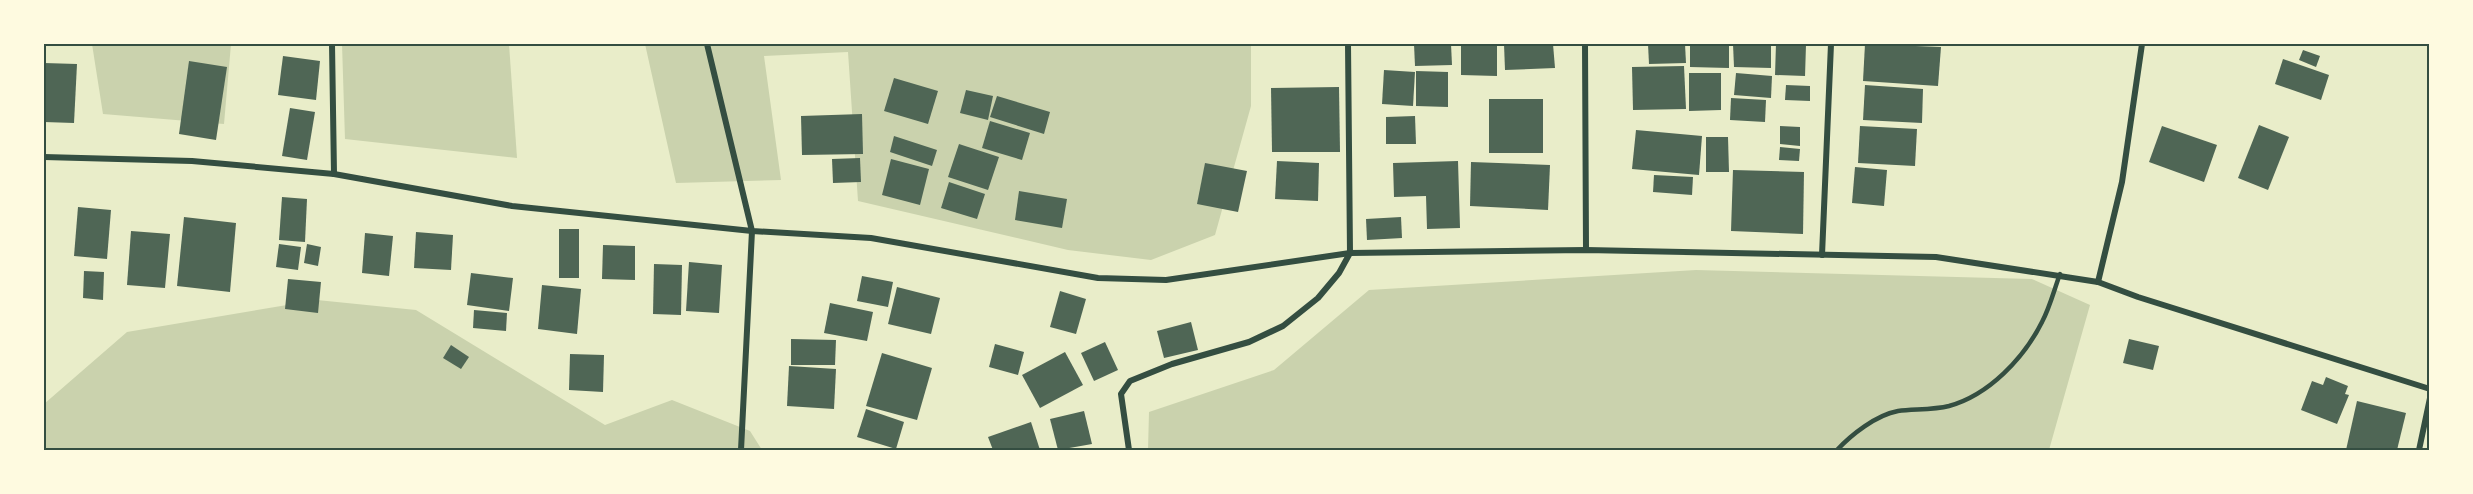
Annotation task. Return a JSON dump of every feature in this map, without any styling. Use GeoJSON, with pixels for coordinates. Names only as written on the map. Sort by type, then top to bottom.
{"type":"FeatureCollection","features":[{"type":"Feature","properties":{"kind":"street"},"geometry":{"type":"LineString","coordinates":[[332,44],[334,174]]}},
{"type":"Feature","properties":{"kind":"street"},"geometry":{"type":"LineString","coordinates":[[707,44],[752,231],[741,450]]}},
{"type":"Feature","properties":{"kind":"street"},"geometry":{"type":"LineString","coordinates":[[1129,450],[1121,394],[1130,381],[1172,364],[1249,342],[1283,326],[1318,298],[1350,254],[1348,44]]}},
{"type":"Feature","properties":{"kind":"street"},"geometry":{"type":"LineString","coordinates":[[1585,44],[1586,250]]}},
{"type":"Feature","properties":{"kind":"street"},"geometry":{"type":"LineString","coordinates":[[1822,255],[1832,44]]}},
{"type":"Feature","properties":{"kind":"street"},"geometry":{"type":"LineString","coordinates":[[2098,282],[2122,182],[2142,44]]}},
{"type":"Feature","properties":{"kind":"street"},"geometry":{"type":"LineString","coordinates":[[44,157],[192,161],[334,174],[512,206],[752,231],[871,238],[1098,278],[1166,280],[1350,254],[1586,250],[1936,257],[2060,274],[2098,282],[2138,297],[2430,389]]}},
{"type":"Feature","properties":{"kind":"street"},"geometry":{"type":"LineString","coordinates":[[2419,450],[2430,398]]}},
{"type":"Feature","properties":{"kind":"lane"},"geometry":{"type":"LineString","coordinates":[[1837,450],[1848,439],[1895,412],[1948,406],[1980,392],[2008,369],[2031,341],[2043,321],[2060,274]]}},
{"type":"Feature","properties":{"kind":"green space"},"geometry":{"type":"Polygon","coordinates":[[[92,44],[231,44],[224,124],[103,114],[92,44]]]}},
{"type":"Feature","properties":{"kind":"green space"},"geometry":{"type":"Polygon","coordinates":[[[342,44],[509,44],[517,158],[345,139],[342,44]]]}},
{"type":"Feature","properties":{"kind":"green space"},"geometry":{"type":"Polygon","coordinates":[[[645,44],[1251,44],[1251,106],[1215,235],[1151,260],[1068,250],[858,201],[848,52],[764,56],[781,180],[676,183],[645,44]]]}},
{"type":"Feature","properties":{"kind":"green space"},"geometry":{"type":"Polygon","coordinates":[[[1696,270],[2032,279],[2090,305],[2049,450],[1148,450],[1149,412],[1274,370],[1369,290],[1696,270]]]}},
{"type":"Feature","properties":{"kind":"green space"},"geometry":{"type":"Polygon","coordinates":[[[317,300],[416,310],[605,425],[672,400],[750,431],[762,450],[44,450],[44,404],[127,332],[317,300]]]}},
{"type":"Feature","properties":{"kind":"building"},"geometry":{"type":"Polygon","coordinates":[[[1414,44],[1451,44],[1452,65],[1415,66],[1414,44]]]}},
{"type":"Feature","properties":{"kind":"building"},"geometry":{"type":"Polygon","coordinates":[[[1461,44],[1497,44],[1497,76],[1461,75],[1461,44]]]}},
{"type":"Feature","properties":{"kind":"building"},"geometry":{"type":"Polygon","coordinates":[[[1504,44],[1553,44],[1555,68],[1505,70],[1504,44]]]}},
{"type":"Feature","properties":{"kind":"building"},"geometry":{"type":"Polygon","coordinates":[[[1648,44],[1685,44],[1686,63],[1649,64],[1648,44]]]}},
{"type":"Feature","properties":{"kind":"building"},"geometry":{"type":"Polygon","coordinates":[[[1690,44],[1729,44],[1729,68],[1690,67],[1690,44]]]}},
{"type":"Feature","properties":{"kind":"building"},"geometry":{"type":"Polygon","coordinates":[[[1733,44],[1771,44],[1771,68],[1734,67],[1733,44]]]}},
{"type":"Feature","properties":{"kind":"building"},"geometry":{"type":"Polygon","coordinates":[[[1776,44],[1806,44],[1805,76],[1775,75],[1776,44]]]}},
{"type":"Feature","properties":{"kind":"building"},"geometry":{"type":"Polygon","coordinates":[[[1865,44],[1941,47],[1938,86],[1863,81],[1865,44]]]}},
{"type":"Feature","properties":{"kind":"building"},"geometry":{"type":"Polygon","coordinates":[[[2303,50],[2320,56],[2316,67],[2299,60],[2303,50]]]}},
{"type":"Feature","properties":{"kind":"building"},"geometry":{"type":"Polygon","coordinates":[[[283,56],[320,61],[316,100],[278,95],[283,56]]]}},
{"type":"Feature","properties":{"kind":"building"},"geometry":{"type":"Polygon","coordinates":[[[2283,59],[2329,75],[2321,100],[2275,84],[2283,59]]]}},
{"type":"Feature","properties":{"kind":"building"},"geometry":{"type":"Polygon","coordinates":[[[189,61],[227,67],[216,140],[179,134],[189,61]]]}},
{"type":"Feature","properties":{"kind":"building"},"geometry":{"type":"Polygon","coordinates":[[[44,63],[77,64],[74,123],[44,122],[44,63]]]}},
{"type":"Feature","properties":{"kind":"building"},"geometry":{"type":"Polygon","coordinates":[[[1684,66],[1686,109],[1633,110],[1632,67],[1684,66]]]}},
{"type":"Feature","properties":{"kind":"building"},"geometry":{"type":"Polygon","coordinates":[[[1384,70],[1415,72],[1413,106],[1382,104],[1384,70]]]}},
{"type":"Feature","properties":{"kind":"building"},"geometry":{"type":"Polygon","coordinates":[[[1416,71],[1448,72],[1448,107],[1416,106],[1416,71]]]}},
{"type":"Feature","properties":{"kind":"building"},"geometry":{"type":"Polygon","coordinates":[[[1689,73],[1721,73],[1721,110],[1689,111],[1689,73]]]}},
{"type":"Feature","properties":{"kind":"building"},"geometry":{"type":"Polygon","coordinates":[[[1736,73],[1772,76],[1771,98],[1734,95],[1736,73]]]}},
{"type":"Feature","properties":{"kind":"building"},"geometry":{"type":"Polygon","coordinates":[[[894,78],[938,91],[928,124],[884,111],[894,78]]]}},
{"type":"Feature","properties":{"kind":"building"},"geometry":{"type":"Polygon","coordinates":[[[1786,85],[1810,86],[1810,101],[1785,100],[1786,85]]]}},
{"type":"Feature","properties":{"kind":"building"},"geometry":{"type":"Polygon","coordinates":[[[1865,85],[1923,89],[1922,123],[1863,120],[1865,85]]]}},
{"type":"Feature","properties":{"kind":"building"},"geometry":{"type":"Polygon","coordinates":[[[1339,87],[1340,152],[1272,152],[1271,88],[1339,87]]]}},
{"type":"Feature","properties":{"kind":"building"},"geometry":{"type":"Polygon","coordinates":[[[966,90],[993,96],[988,120],[960,113],[966,90]]]}},
{"type":"Feature","properties":{"kind":"building"},"geometry":{"type":"Polygon","coordinates":[[[997,96],[1050,112],[1044,134],[990,117],[997,96]]]}},
{"type":"Feature","properties":{"kind":"building"},"geometry":{"type":"Polygon","coordinates":[[[1731,98],[1766,100],[1765,122],[1730,120],[1731,98]]]}},
{"type":"Feature","properties":{"kind":"building"},"geometry":{"type":"Polygon","coordinates":[[[1489,99],[1543,99],[1543,153],[1489,153],[1489,99]]]}},
{"type":"Feature","properties":{"kind":"building"},"geometry":{"type":"Polygon","coordinates":[[[290,108],[315,112],[307,160],[282,156],[290,108]]]}},
{"type":"Feature","properties":{"kind":"building"},"geometry":{"type":"Polygon","coordinates":[[[862,114],[863,154],[802,155],[801,116],[862,114]]]}},
{"type":"Feature","properties":{"kind":"building"},"geometry":{"type":"Polygon","coordinates":[[[1415,116],[1416,144],[1386,144],[1386,117],[1415,116]]]}},
{"type":"Feature","properties":{"kind":"building"},"geometry":{"type":"Polygon","coordinates":[[[990,121],[1030,133],[1022,160],[982,148],[990,121]]]}},
{"type":"Feature","properties":{"kind":"building"},"geometry":{"type":"Polygon","coordinates":[[[2259,125],[2289,137],[2268,190],[2238,178],[2259,125]]]}},
{"type":"Feature","properties":{"kind":"building"},"geometry":{"type":"Polygon","coordinates":[[[1780,126],[1800,127],[1800,146],[1780,144],[1780,126]]]}},
{"type":"Feature","properties":{"kind":"building"},"geometry":{"type":"Polygon","coordinates":[[[1860,126],[1917,129],[1915,166],[1858,163],[1860,126]]]}},
{"type":"Feature","properties":{"kind":"building"},"geometry":{"type":"Polygon","coordinates":[[[2162,126],[2217,145],[2204,182],[2149,162],[2162,126]]]}},
{"type":"Feature","properties":{"kind":"building"},"geometry":{"type":"Polygon","coordinates":[[[1636,130],[1702,136],[1699,175],[1632,169],[1636,130]]]}},
{"type":"Feature","properties":{"kind":"building"},"geometry":{"type":"Polygon","coordinates":[[[894,136],[937,150],[932,166],[890,152],[894,136]]]}},
{"type":"Feature","properties":{"kind":"building"},"geometry":{"type":"Polygon","coordinates":[[[1706,137],[1728,137],[1729,172],[1706,172],[1706,137]]]}},
{"type":"Feature","properties":{"kind":"building"},"geometry":{"type":"Polygon","coordinates":[[[959,144],[999,157],[988,190],[948,177],[959,144]]]}},
{"type":"Feature","properties":{"kind":"building"},"geometry":{"type":"Polygon","coordinates":[[[1780,147],[1800,149],[1799,161],[1779,160],[1780,147]]]}},
{"type":"Feature","properties":{"kind":"building"},"geometry":{"type":"Polygon","coordinates":[[[860,158],[861,182],[833,183],[832,159],[860,158]]]}},
{"type":"Feature","properties":{"kind":"building"},"geometry":{"type":"Polygon","coordinates":[[[891,159],[929,169],[920,205],[882,195],[891,159]]]}},
{"type":"Feature","properties":{"kind":"building"},"geometry":{"type":"Polygon","coordinates":[[[1277,161],[1319,163],[1318,201],[1275,199],[1277,161]]]}},
{"type":"Feature","properties":{"kind":"building"},"geometry":{"type":"Polygon","coordinates":[[[1458,161],[1460,228],[1427,229],[1426,196],[1394,197],[1393,163],[1458,161]]]}},
{"type":"Feature","properties":{"kind":"building"},"geometry":{"type":"Polygon","coordinates":[[[1471,162],[1550,165],[1548,210],[1470,206],[1471,162]]]}},
{"type":"Feature","properties":{"kind":"building"},"geometry":{"type":"Polygon","coordinates":[[[1205,163],[1247,171],[1238,212],[1197,204],[1205,163]]]}},
{"type":"Feature","properties":{"kind":"building"},"geometry":{"type":"Polygon","coordinates":[[[1855,167],[1887,170],[1884,206],[1852,203],[1855,167]]]}},
{"type":"Feature","properties":{"kind":"building"},"geometry":{"type":"Polygon","coordinates":[[[1733,170],[1804,172],[1803,234],[1731,231],[1733,170]]]}},
{"type":"Feature","properties":{"kind":"building"},"geometry":{"type":"Polygon","coordinates":[[[1654,175],[1693,177],[1692,195],[1653,192],[1654,175]]]}},
{"type":"Feature","properties":{"kind":"building"},"geometry":{"type":"Polygon","coordinates":[[[949,182],[985,194],[977,219],[941,208],[949,182]]]}},
{"type":"Feature","properties":{"kind":"building"},"geometry":{"type":"Polygon","coordinates":[[[1019,191],[1067,199],[1062,228],[1015,220],[1019,191]]]}},
{"type":"Feature","properties":{"kind":"building"},"geometry":{"type":"Polygon","coordinates":[[[282,197],[307,199],[305,242],[279,240],[282,197]]]}},
{"type":"Feature","properties":{"kind":"building"},"geometry":{"type":"Polygon","coordinates":[[[78,207],[111,210],[107,259],[74,256],[78,207]]]}},
{"type":"Feature","properties":{"kind":"building"},"geometry":{"type":"Polygon","coordinates":[[[184,217],[236,223],[230,292],[177,286],[184,217]]]}},
{"type":"Feature","properties":{"kind":"building"},"geometry":{"type":"Polygon","coordinates":[[[1401,217],[1402,238],[1367,240],[1366,219],[1401,217]]]}},
{"type":"Feature","properties":{"kind":"building"},"geometry":{"type":"Polygon","coordinates":[[[559,229],[579,229],[579,278],[559,278],[559,229]]]}},
{"type":"Feature","properties":{"kind":"building"},"geometry":{"type":"Polygon","coordinates":[[[131,231],[170,234],[165,288],[127,285],[131,231]]]}},
{"type":"Feature","properties":{"kind":"building"},"geometry":{"type":"Polygon","coordinates":[[[416,232],[453,235],[451,270],[414,268],[416,232]]]}},
{"type":"Feature","properties":{"kind":"building"},"geometry":{"type":"Polygon","coordinates":[[[365,233],[393,236],[389,276],[362,273],[365,233]]]}},
{"type":"Feature","properties":{"kind":"building"},"geometry":{"type":"Polygon","coordinates":[[[279,244],[301,247],[298,270],[276,267],[279,244]]]}},
{"type":"Feature","properties":{"kind":"building"},"geometry":{"type":"Polygon","coordinates":[[[307,244],[321,247],[318,266],[304,263],[307,244]]]}},
{"type":"Feature","properties":{"kind":"building"},"geometry":{"type":"Polygon","coordinates":[[[603,245],[635,246],[635,280],[602,279],[603,245]]]}},
{"type":"Feature","properties":{"kind":"building"},"geometry":{"type":"Polygon","coordinates":[[[689,262],[722,265],[719,313],[686,311],[689,262]]]}},
{"type":"Feature","properties":{"kind":"building"},"geometry":{"type":"Polygon","coordinates":[[[654,264],[682,265],[681,315],[653,314],[654,264]]]}},
{"type":"Feature","properties":{"kind":"building"},"geometry":{"type":"Polygon","coordinates":[[[84,271],[104,272],[103,300],[83,298],[84,271]]]}},
{"type":"Feature","properties":{"kind":"building"},"geometry":{"type":"Polygon","coordinates":[[[471,273],[513,278],[509,311],[467,305],[471,273]]]}},
{"type":"Feature","properties":{"kind":"building"},"geometry":{"type":"Polygon","coordinates":[[[862,276],[893,282],[888,307],[857,301],[862,276]]]}},
{"type":"Feature","properties":{"kind":"building"},"geometry":{"type":"Polygon","coordinates":[[[288,279],[321,282],[318,313],[285,309],[288,279]]]}},
{"type":"Feature","properties":{"kind":"building"},"geometry":{"type":"Polygon","coordinates":[[[542,285],[581,289],[577,334],[538,329],[542,285]]]}},
{"type":"Feature","properties":{"kind":"building"},"geometry":{"type":"Polygon","coordinates":[[[897,287],[940,298],[931,334],[888,324],[897,287]]]}},
{"type":"Feature","properties":{"kind":"building"},"geometry":{"type":"Polygon","coordinates":[[[1060,291],[1086,299],[1076,334],[1050,327],[1060,291]]]}},
{"type":"Feature","properties":{"kind":"building"},"geometry":{"type":"Polygon","coordinates":[[[830,303],[873,312],[867,341],[824,333],[830,303]]]}},
{"type":"Feature","properties":{"kind":"building"},"geometry":{"type":"Polygon","coordinates":[[[474,310],[507,313],[506,331],[473,328],[474,310]]]}},
{"type":"Feature","properties":{"kind":"building"},"geometry":{"type":"Polygon","coordinates":[[[1191,322],[1198,350],[1164,358],[1157,331],[1191,322]]]}},
{"type":"Feature","properties":{"kind":"building"},"geometry":{"type":"Polygon","coordinates":[[[791,339],[836,340],[835,365],[791,365],[791,339]]]}},
{"type":"Feature","properties":{"kind":"building"},"geometry":{"type":"Polygon","coordinates":[[[2129,339],[2159,346],[2153,370],[2123,363],[2129,339]]]}},
{"type":"Feature","properties":{"kind":"building"},"geometry":{"type":"Polygon","coordinates":[[[1105,342],[1118,370],[1094,381],[1081,353],[1105,342]]]}},
{"type":"Feature","properties":{"kind":"building"},"geometry":{"type":"Polygon","coordinates":[[[995,344],[1024,352],[1018,375],[989,367],[995,344]]]}},
{"type":"Feature","properties":{"kind":"building"},"geometry":{"type":"Polygon","coordinates":[[[451,345],[469,357],[461,369],[443,358],[451,345]]]}},
{"type":"Feature","properties":{"kind":"building"},"geometry":{"type":"Polygon","coordinates":[[[1065,352],[1083,385],[1040,408],[1022,375],[1065,352]]]}},
{"type":"Feature","properties":{"kind":"building"},"geometry":{"type":"Polygon","coordinates":[[[882,353],[932,368],[917,420],[866,406],[882,353]]]}},
{"type":"Feature","properties":{"kind":"building"},"geometry":{"type":"Polygon","coordinates":[[[570,354],[604,355],[603,392],[569,390],[570,354]]]}},
{"type":"Feature","properties":{"kind":"building"},"geometry":{"type":"Polygon","coordinates":[[[789,366],[836,369],[834,409],[787,406],[789,366]]]}},
{"type":"Feature","properties":{"kind":"building"},"geometry":{"type":"Polygon","coordinates":[[[2326,377],[2348,386],[2345,394],[2349,395],[2337,424],[2301,410],[2312,381],[2323,385],[2326,377]]]}},
{"type":"Feature","properties":{"kind":"building"},"geometry":{"type":"Polygon","coordinates":[[[2357,401],[2406,413],[2397,450],[2346,450],[2357,401]]]}},
{"type":"Feature","properties":{"kind":"building"},"geometry":{"type":"Polygon","coordinates":[[[866,409],[904,422],[896,449],[857,437],[866,409]]]}},
{"type":"Feature","properties":{"kind":"building"},"geometry":{"type":"Polygon","coordinates":[[[1084,411],[1092,444],[1058,450],[1050,419],[1084,411]]]}},
{"type":"Feature","properties":{"kind":"building"},"geometry":{"type":"Polygon","coordinates":[[[1031,422],[1040,450],[993,450],[988,437],[1031,422]]]}}]}
